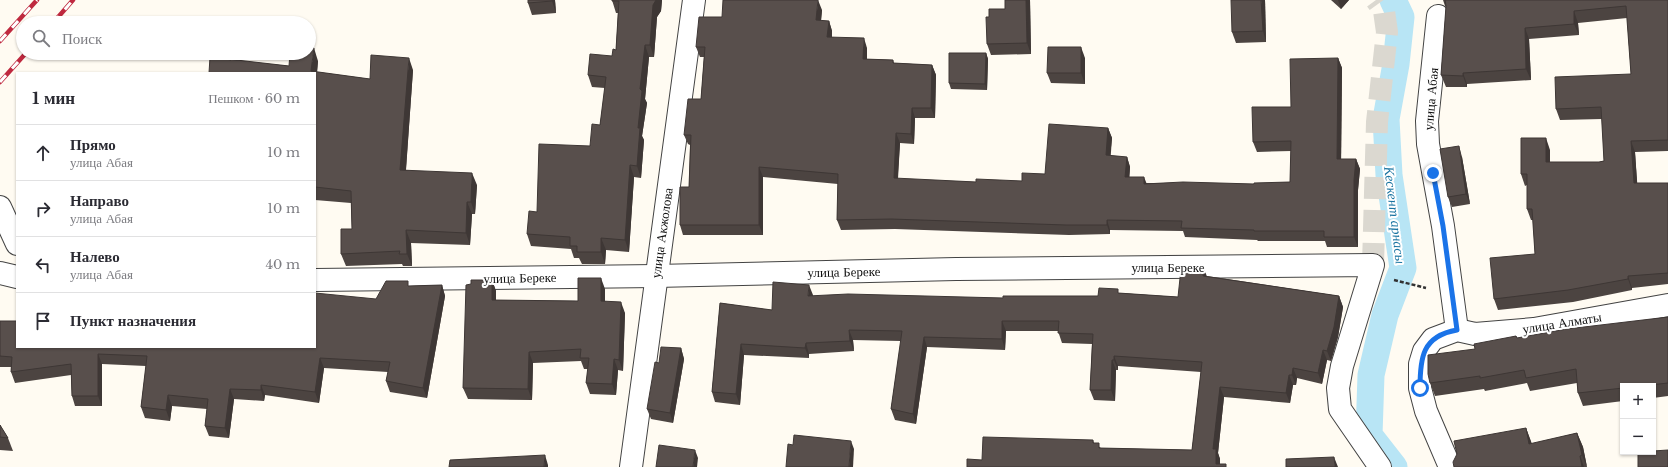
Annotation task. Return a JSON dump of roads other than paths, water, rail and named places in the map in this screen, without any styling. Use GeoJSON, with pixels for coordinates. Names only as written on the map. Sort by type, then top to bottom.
{"type":"FeatureCollection","features":[{"type":"Feature","properties":{"kind":"street","name":"улица Акжолова"},"geometry":{"type":"LineString","coordinates":[[631,467],[694,0]]}},
{"type":"Feature","properties":{"kind":"street","name":"улица Абая"},"geometry":{"type":"LineString","coordinates":[[1438,16],[1427,121],[1427,136],[1443,226],[1457,330]]}},
{"type":"Feature","properties":{"kind":"street"},"geometry":{"type":"LineString","coordinates":[[0,207],[16,242]]}},
{"type":"Feature","properties":{"kind":"street","name":"улица Береке"},"geometry":{"type":"LineString","coordinates":[[316,280],[656,276],[956,269],[1380,271],[1342,366],[1338,388],[1340,409],[1380,467]]}},
{"type":"Feature","properties":{"kind":"street"},"geometry":{"type":"LineString","coordinates":[[0,273],[16,277]]}},
{"type":"Feature","properties":{"kind":"street","name":"улица Алматы"},"geometry":{"type":"LineString","coordinates":[[1457,330],[1475,334],[1534,328],[1668,305]]}},
{"type":"Feature","properties":{"kind":"street"},"geometry":{"type":"LineString","coordinates":[[1450,467],[1426,411],[1420,388],[1420,364],[1424,351],[1433,339],[1457,330]]}},
{"type":"Feature","properties":{"kind":"waterway","name":"Кескент арнасы"},"geometry":{"type":"LineString","coordinates":[[1393,0],[1401,17],[1396,64],[1386,119],[1389,175],[1403,268],[1385,315],[1371,375],[1369,435],[1394,467]]}},
{"type":"Feature","properties":{"kind":"tunnel"},"geometry":{"type":"LineString","coordinates":[[1373,265],[1377,122],[1387,32],[1384,11],[1376,0]]}},
{"type":"Feature","properties":{"kind":"railway"},"geometry":{"type":"LineString","coordinates":[[23,16],[37,0]]}},
{"type":"Feature","properties":{"kind":"railway"},"geometry":{"type":"LineString","coordinates":[[59,16],[73,0]]}},
{"type":"Feature","properties":{"kind":"railway"},"geometry":{"type":"LineString","coordinates":[[0,41],[16,23]]}},
{"type":"Feature","properties":{"kind":"railway"},"geometry":{"type":"LineString","coordinates":[[0,82],[20,60]]}}]}
